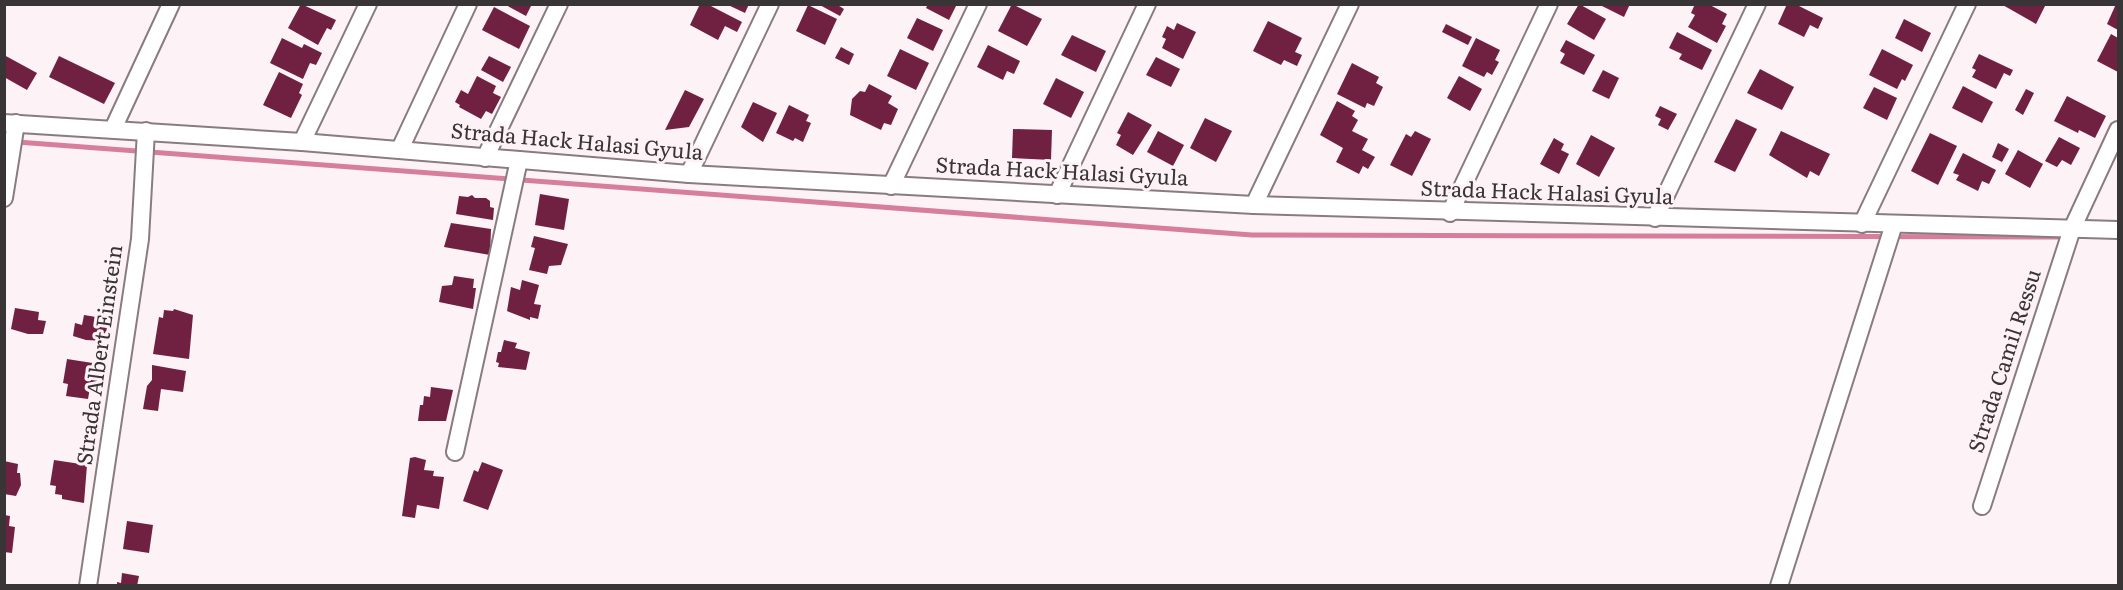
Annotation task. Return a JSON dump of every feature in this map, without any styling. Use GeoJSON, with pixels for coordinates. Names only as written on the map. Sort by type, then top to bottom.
{"type":"FeatureCollection","features":[{"type":"Feature","properties":{"kind":"street"},"geometry":{"type":"LineString","coordinates":[[113,129],[171,4]]}},
{"type":"Feature","properties":{"kind":"street"},"geometry":{"type":"LineString","coordinates":[[302,142],[368,4]]}},
{"type":"Feature","properties":{"kind":"street"},"geometry":{"type":"LineString","coordinates":[[400,149],[468,4]]}},
{"type":"Feature","properties":{"kind":"street"},"geometry":{"type":"LineString","coordinates":[[485,158],[559,4]]}},
{"type":"Feature","properties":{"kind":"street"},"geometry":{"type":"LineString","coordinates":[[689,174],[770,4]]}},
{"type":"Feature","properties":{"kind":"street"},"geometry":{"type":"LineString","coordinates":[[891,186],[978,4]]}},
{"type":"Feature","properties":{"kind":"street"},"geometry":{"type":"LineString","coordinates":[[1057,195],[1147,4]]}},
{"type":"Feature","properties":{"kind":"street"},"geometry":{"type":"LineString","coordinates":[[1254,205],[1350,4]]}},
{"type":"Feature","properties":{"kind":"street"},"geometry":{"type":"LineString","coordinates":[[1450,213],[1549,4]]}},
{"type":"Feature","properties":{"kind":"street"},"geometry":{"type":"LineString","coordinates":[[1655,218],[1756,4]]}},
{"type":"Feature","properties":{"kind":"street"},"geometry":{"type":"LineString","coordinates":[[1862,224],[1967,4]]}},
{"type":"Feature","properties":{"kind":"street"},"geometry":{"type":"LineString","coordinates":[[4,198],[11,155],[12,126]]}},
{"type":"Feature","properties":{"kind":"street","name":"Strada Hack Halasi Gyula"},"geometry":{"type":"LineString","coordinates":[[12,126],[113,129],[302,142],[689,174],[1254,205],[1450,213],[2118,230]]}},
{"type":"Feature","properties":{"kind":"street","name":"Strada Camil Ressu"},"geometry":{"type":"LineString","coordinates":[[1982,506],[2072,229],[2118,130]]}},
{"type":"Feature","properties":{"kind":"street","name":"Strada Albert Einstein"},"geometry":{"type":"LineString","coordinates":[[88,585],[140,239],[146,133]]}},
{"type":"Feature","properties":{"kind":"street"},"geometry":{"type":"LineString","coordinates":[[455,453],[519,160]]}},
{"type":"Feature","properties":{"kind":"street"},"geometry":{"type":"LineString","coordinates":[[1779,585],[1894,224]]}},
{"type":"Feature","properties":{"kind":"building"},"geometry":{"type":"Polygon","coordinates":[[[301,4],[336,20],[331,30],[327,28],[318,45],[288,28],[301,4]]]}},
{"type":"Feature","properties":{"kind":"building"},"geometry":{"type":"Polygon","coordinates":[[[504,4],[532,4],[526,16],[504,4]]]}},
{"type":"Feature","properties":{"kind":"building"},"geometry":{"type":"Polygon","coordinates":[[[700,4],[707,4],[742,22],[737,32],[725,26],[718,40],[690,25],[700,4]]]}},
{"type":"Feature","properties":{"kind":"building"},"geometry":{"type":"Polygon","coordinates":[[[726,4],[749,4],[745,13],[726,4]]]}},
{"type":"Feature","properties":{"kind":"building"},"geometry":{"type":"Polygon","coordinates":[[[818,4],[836,4],[844,9],[840,16],[818,4]]]}},
{"type":"Feature","properties":{"kind":"building"},"geometry":{"type":"Polygon","coordinates":[[[928,4],[957,4],[949,20],[926,8],[928,4]]]}},
{"type":"Feature","properties":{"kind":"building"},"geometry":{"type":"Polygon","coordinates":[[[1012,4],[1042,19],[1027,46],[998,31],[1012,4]]]}},
{"type":"Feature","properties":{"kind":"building"},"geometry":{"type":"Polygon","coordinates":[[[1579,4],[1606,19],[1594,40],[1567,24],[1579,4]]]}},
{"type":"Feature","properties":{"kind":"building"},"geometry":{"type":"Polygon","coordinates":[[[1598,4],[1630,4],[1624,17],[1598,4]]]}},
{"type":"Feature","properties":{"kind":"building"},"geometry":{"type":"Polygon","coordinates":[[[1695,4],[1708,4],[1727,14],[1722,24],[1726,26],[1717,43],[1688,27],[1695,15],[1691,13],[1695,4]]]}},
{"type":"Feature","properties":{"kind":"building"},"geometry":{"type":"Polygon","coordinates":[[[1787,4],[1795,4],[1823,18],[1818,29],[1810,25],[1804,37],[1778,24],[1787,4]]]}},
{"type":"Feature","properties":{"kind":"building"},"geometry":{"type":"Polygon","coordinates":[[[2001,4],[2046,4],[2036,24],[2001,4]]]}},
{"type":"Feature","properties":{"kind":"building"},"geometry":{"type":"Polygon","coordinates":[[[2118,4],[2118,30],[2107,24],[2118,4]]]}},
{"type":"Feature","properties":{"kind":"building"},"geometry":{"type":"Polygon","coordinates":[[[808,5],[837,19],[825,45],[796,31],[808,5]]]}},
{"type":"Feature","properties":{"kind":"building"},"geometry":{"type":"Polygon","coordinates":[[[494,7],[530,26],[519,49],[482,30],[494,7]]]}},
{"type":"Feature","properties":{"kind":"building"},"geometry":{"type":"Polygon","coordinates":[[[917,18],[943,30],[933,51],[907,38],[917,18]]]}},
{"type":"Feature","properties":{"kind":"building"},"geometry":{"type":"Polygon","coordinates":[[[1904,19],[1931,33],[1922,52],[1895,38],[1904,19]]]}},
{"type":"Feature","properties":{"kind":"building"},"geometry":{"type":"Polygon","coordinates":[[[1268,21],[1302,38],[1295,52],[1302,55],[1297,66],[1284,60],[1281,65],[1253,51],[1268,21]]]}},
{"type":"Feature","properties":{"kind":"building"},"geometry":{"type":"Polygon","coordinates":[[[1177,23],[1196,32],[1183,59],[1162,48],[1166,39],[1162,37],[1167,26],[1174,30],[1177,23]]]}},
{"type":"Feature","properties":{"kind":"building"},"geometry":{"type":"Polygon","coordinates":[[[1446,24],[1472,37],[1468,45],[1442,32],[1446,24]]]}},
{"type":"Feature","properties":{"kind":"building"},"geometry":{"type":"Polygon","coordinates":[[[1677,32],[1712,50],[1702,70],[1679,59],[1682,54],[1669,48],[1677,32]]]}},
{"type":"Feature","properties":{"kind":"building"},"geometry":{"type":"Polygon","coordinates":[[[2111,34],[2118,38],[2118,72],[2097,61],[2111,34]]]}},
{"type":"Feature","properties":{"kind":"building"},"geometry":{"type":"Polygon","coordinates":[[[1072,35],[1106,51],[1096,72],[1061,55],[1072,35]]]}},
{"type":"Feature","properties":{"kind":"building"},"geometry":{"type":"Polygon","coordinates":[[[282,38],[302,48],[304,44],[322,53],[316,65],[310,63],[303,79],[270,63],[282,38]]]}},
{"type":"Feature","properties":{"kind":"building"},"geometry":{"type":"Polygon","coordinates":[[[1476,38],[1500,50],[1495,60],[1499,62],[1492,75],[1487,72],[1484,77],[1462,66],[1476,38]]]}},
{"type":"Feature","properties":{"kind":"building"},"geometry":{"type":"Polygon","coordinates":[[[1566,40],[1595,55],[1584,75],[1560,63],[1565,54],[1560,51],[1566,40]]]}},
{"type":"Feature","properties":{"kind":"building"},"geometry":{"type":"Polygon","coordinates":[[[988,45],[1020,61],[1014,74],[1007,71],[1003,80],[977,67],[988,45]]]}},
{"type":"Feature","properties":{"kind":"building"},"geometry":{"type":"Polygon","coordinates":[[[841,47],[854,54],[849,65],[835,58],[841,47]]]}},
{"type":"Feature","properties":{"kind":"building"},"geometry":{"type":"Polygon","coordinates":[[[900,49],[929,63],[916,90],[887,76],[900,49]]]}},
{"type":"Feature","properties":{"kind":"building"},"geometry":{"type":"Polygon","coordinates":[[[1882,49],[1913,65],[1905,81],[1902,79],[1897,89],[1869,75],[1882,49]]]}},
{"type":"Feature","properties":{"kind":"building"},"geometry":{"type":"Polygon","coordinates":[[[1979,54],[2013,70],[2010,76],[2004,73],[1996,89],[1972,77],[1976,70],[1972,68],[1979,54]]]}},
{"type":"Feature","properties":{"kind":"building"},"geometry":{"type":"Polygon","coordinates":[[[4,55],[37,73],[27,90],[4,77],[4,55]]]}},
{"type":"Feature","properties":{"kind":"building"},"geometry":{"type":"Polygon","coordinates":[[[59,56],[115,83],[104,104],[49,77],[59,56]]]}},
{"type":"Feature","properties":{"kind":"building"},"geometry":{"type":"Polygon","coordinates":[[[489,56],[511,67],[503,82],[481,70],[489,56]]]}},
{"type":"Feature","properties":{"kind":"building"},"geometry":{"type":"Polygon","coordinates":[[[1156,57],[1180,69],[1171,87],[1146,75],[1156,57]]]}},
{"type":"Feature","properties":{"kind":"building"},"geometry":{"type":"Polygon","coordinates":[[[1352,63],[1379,77],[1376,83],[1383,87],[1374,106],[1367,103],[1365,108],[1337,94],[1352,63]]]}},
{"type":"Feature","properties":{"kind":"building"},"geometry":{"type":"Polygon","coordinates":[[[1760,69],[1794,87],[1782,110],[1747,93],[1760,69]]]}},
{"type":"Feature","properties":{"kind":"building"},"geometry":{"type":"Polygon","coordinates":[[[1603,70],[1619,78],[1609,99],[1592,91],[1603,70]]]}},
{"type":"Feature","properties":{"kind":"building"},"geometry":{"type":"Polygon","coordinates":[[[279,72],[303,84],[299,93],[302,95],[291,118],[263,105],[279,72]]]}},
{"type":"Feature","properties":{"kind":"building"},"geometry":{"type":"Polygon","coordinates":[[[477,76],[496,86],[493,93],[501,97],[492,114],[486,111],[481,119],[459,107],[460,105],[455,102],[461,90],[468,94],[477,76]]]}},
{"type":"Feature","properties":{"kind":"building"},"geometry":{"type":"Polygon","coordinates":[[[1459,76],[1482,89],[1470,111],[1447,98],[1459,76]]]}},
{"type":"Feature","properties":{"kind":"building"},"geometry":{"type":"Polygon","coordinates":[[[1056,78],[1084,92],[1071,118],[1043,104],[1056,78]]]}},
{"type":"Feature","properties":{"kind":"building"},"geometry":{"type":"Polygon","coordinates":[[[869,84],[892,96],[888,103],[898,109],[891,125],[884,123],[881,130],[850,115],[852,99],[860,91],[865,92],[869,84]]]}},
{"type":"Feature","properties":{"kind":"building"},"geometry":{"type":"Polygon","coordinates":[[[1963,86],[1993,102],[1982,123],[1952,108],[1963,86]]]}},
{"type":"Feature","properties":{"kind":"building"},"geometry":{"type":"Polygon","coordinates":[[[1874,87],[1897,98],[1887,120],[1863,108],[1874,87]]]}},
{"type":"Feature","properties":{"kind":"building"},"geometry":{"type":"Polygon","coordinates":[[[2026,89],[2034,93],[2023,115],[2015,110],[2026,89]]]}},
{"type":"Feature","properties":{"kind":"building"},"geometry":{"type":"Polygon","coordinates":[[[685,90],[704,99],[689,127],[665,130],[685,90]]]}},
{"type":"Feature","properties":{"kind":"building"},"geometry":{"type":"Polygon","coordinates":[[[2067,96],[2106,116],[2095,138],[2079,130],[2078,133],[2054,121],[2067,96]]]}},
{"type":"Feature","properties":{"kind":"building"},"geometry":{"type":"Polygon","coordinates":[[[1337,101],[1355,111],[1352,116],[1358,120],[1352,131],[1368,139],[1362,150],[1375,157],[1368,169],[1363,166],[1359,174],[1336,162],[1343,148],[1320,135],[1337,101]]]}},
{"type":"Feature","properties":{"kind":"building"},"geometry":{"type":"Polygon","coordinates":[[[753,102],[777,113],[763,142],[741,127],[753,102]]]}},
{"type":"Feature","properties":{"kind":"building"},"geometry":{"type":"Polygon","coordinates":[[[789,105],[809,115],[806,121],[811,123],[803,142],[795,138],[793,141],[776,133],[789,105]]]}},
{"type":"Feature","properties":{"kind":"building"},"geometry":{"type":"Polygon","coordinates":[[[1660,106],[1677,114],[1668,130],[1658,125],[1661,119],[1655,116],[1660,106]]]}},
{"type":"Feature","properties":{"kind":"building"},"geometry":{"type":"Polygon","coordinates":[[[1128,112],[1152,125],[1133,155],[1116,145],[1121,135],[1117,133],[1128,112]]]}},
{"type":"Feature","properties":{"kind":"building"},"geometry":{"type":"Polygon","coordinates":[[[1205,118],[1232,131],[1216,162],[1190,148],[1205,118]]]}},
{"type":"Feature","properties":{"kind":"building"},"geometry":{"type":"Polygon","coordinates":[[[1736,119],[1757,129],[1735,172],[1714,162],[1736,119]]]}},
{"type":"Feature","properties":{"kind":"building"},"geometry":{"type":"Polygon","coordinates":[[[1013,129],[1052,130],[1051,160],[1012,158],[1013,129]]]}},
{"type":"Feature","properties":{"kind":"building"},"geometry":{"type":"Polygon","coordinates":[[[1158,131],[1184,145],[1173,166],[1147,152],[1158,131]]]}},
{"type":"Feature","properties":{"kind":"building"},"geometry":{"type":"Polygon","coordinates":[[[1415,131],[1431,139],[1412,176],[1390,165],[1406,134],[1411,137],[1415,131]]]}},
{"type":"Feature","properties":{"kind":"building"},"geometry":{"type":"Polygon","coordinates":[[[1781,131],[1830,154],[1819,176],[1810,171],[1807,178],[1769,155],[1781,131]]]}},
{"type":"Feature","properties":{"kind":"building"},"geometry":{"type":"Polygon","coordinates":[[[1930,133],[1957,146],[1938,185],[1911,171],[1930,133]]]}},
{"type":"Feature","properties":{"kind":"building"},"geometry":{"type":"Polygon","coordinates":[[[1591,135],[1615,148],[1599,177],[1576,164],[1591,135]]]}},
{"type":"Feature","properties":{"kind":"building"},"geometry":{"type":"Polygon","coordinates":[[[2059,137],[2080,148],[2071,165],[2062,160],[2057,167],[2045,161],[2059,137]]]}},
{"type":"Feature","properties":{"kind":"building"},"geometry":{"type":"Polygon","coordinates":[[[1554,138],[1564,144],[1561,150],[1569,154],[1559,174],[1540,164],[1554,138]]]}},
{"type":"Feature","properties":{"kind":"building"},"geometry":{"type":"Polygon","coordinates":[[[1998,143],[2009,149],[2002,162],[1992,157],[1998,143]]]}},
{"type":"Feature","properties":{"kind":"building"},"geometry":{"type":"Polygon","coordinates":[[[2018,150],[2043,164],[2030,188],[2005,174],[2018,150]]]}},
{"type":"Feature","properties":{"kind":"building"},"geometry":{"type":"Polygon","coordinates":[[[1963,153],[1996,170],[1989,184],[1982,181],[1978,191],[1956,180],[1959,175],[1953,173],[1963,153]]]}},
{"type":"Feature","properties":{"kind":"building"},"geometry":{"type":"Polygon","coordinates":[[[540,194],[569,199],[564,230],[535,225],[540,194]]]}},
{"type":"Feature","properties":{"kind":"building"},"geometry":{"type":"Polygon","coordinates":[[[472,195],[475,198],[486,198],[490,201],[490,207],[494,208],[493,220],[456,214],[459,196],[472,195]]]}},
{"type":"Feature","properties":{"kind":"building"},"geometry":{"type":"Polygon","coordinates":[[[451,223],[491,229],[490,255],[444,247],[451,223]]]}},
{"type":"Feature","properties":{"kind":"building"},"geometry":{"type":"Polygon","coordinates":[[[534,236],[568,244],[561,265],[549,266],[547,274],[529,270],[535,248],[531,247],[534,236]]]}},
{"type":"Feature","properties":{"kind":"building"},"geometry":{"type":"Polygon","coordinates":[[[454,276],[474,279],[473,288],[476,288],[473,309],[439,302],[442,286],[452,285],[454,276]]]}},
{"type":"Feature","properties":{"kind":"building"},"geometry":{"type":"Polygon","coordinates":[[[522,280],[539,285],[534,304],[541,305],[538,319],[530,317],[530,320],[507,311],[511,287],[520,290],[522,280]]]}},
{"type":"Feature","properties":{"kind":"building"},"geometry":{"type":"Polygon","coordinates":[[[15,308],[39,312],[38,320],[46,321],[43,334],[28,334],[11,329],[15,308]]]}},
{"type":"Feature","properties":{"kind":"building"},"geometry":{"type":"Polygon","coordinates":[[[174,309],[193,315],[189,359],[153,354],[159,317],[163,318],[164,310],[173,311],[174,309]]]}},
{"type":"Feature","properties":{"kind":"building"},"geometry":{"type":"Polygon","coordinates":[[[84,315],[108,319],[105,341],[86,340],[73,336],[75,323],[82,325],[84,315]]]}},
{"type":"Feature","properties":{"kind":"building"},"geometry":{"type":"Polygon","coordinates":[[[504,340],[517,343],[515,348],[530,352],[526,370],[498,367],[499,363],[496,362],[498,352],[501,352],[504,340]]]}},
{"type":"Feature","properties":{"kind":"building"},"geometry":{"type":"Polygon","coordinates":[[[67,359],[99,364],[97,383],[91,382],[88,399],[66,396],[68,384],[63,383],[67,359]]]}},
{"type":"Feature","properties":{"kind":"building"},"geometry":{"type":"Polygon","coordinates":[[[152,365],[186,371],[183,392],[161,389],[158,411],[143,409],[147,386],[152,380],[152,365]]]}},
{"type":"Feature","properties":{"kind":"building"},"geometry":{"type":"Polygon","coordinates":[[[431,387],[453,390],[446,421],[418,421],[420,405],[423,405],[424,396],[430,397],[431,387]]]}},
{"type":"Feature","properties":{"kind":"building"},"geometry":{"type":"Polygon","coordinates":[[[410,458],[426,460],[424,470],[434,471],[433,476],[444,477],[439,509],[417,505],[415,518],[402,516],[410,458]]]}},
{"type":"Feature","properties":{"kind":"building"},"geometry":{"type":"Polygon","coordinates":[[[54,460],[87,465],[84,503],[62,499],[62,495],[55,494],[56,486],[50,485],[54,460]]]}},
{"type":"Feature","properties":{"kind":"building"},"geometry":{"type":"Polygon","coordinates":[[[4,461],[18,464],[17,473],[20,473],[21,485],[16,496],[4,494],[4,461]]]}},
{"type":"Feature","properties":{"kind":"building"},"geometry":{"type":"Polygon","coordinates":[[[482,462],[503,470],[488,510],[463,501],[474,470],[478,472],[482,462]]]}},
{"type":"Feature","properties":{"kind":"building"},"geometry":{"type":"Polygon","coordinates":[[[4,515],[10,516],[9,526],[15,527],[12,553],[4,552],[4,515]]]}},
{"type":"Feature","properties":{"kind":"building"},"geometry":{"type":"Polygon","coordinates":[[[127,521],[153,525],[149,553],[123,549],[127,521]]]}},
{"type":"Feature","properties":{"kind":"building"},"geometry":{"type":"Polygon","coordinates":[[[122,573],[139,576],[137,586],[117,586],[117,582],[121,583],[122,573]]]}},
{"type":"Feature","properties":{"kind":"waterway"},"geometry":{"type":"LineString","coordinates":[[4,141],[1252,235],[2066,237]]}}]}
